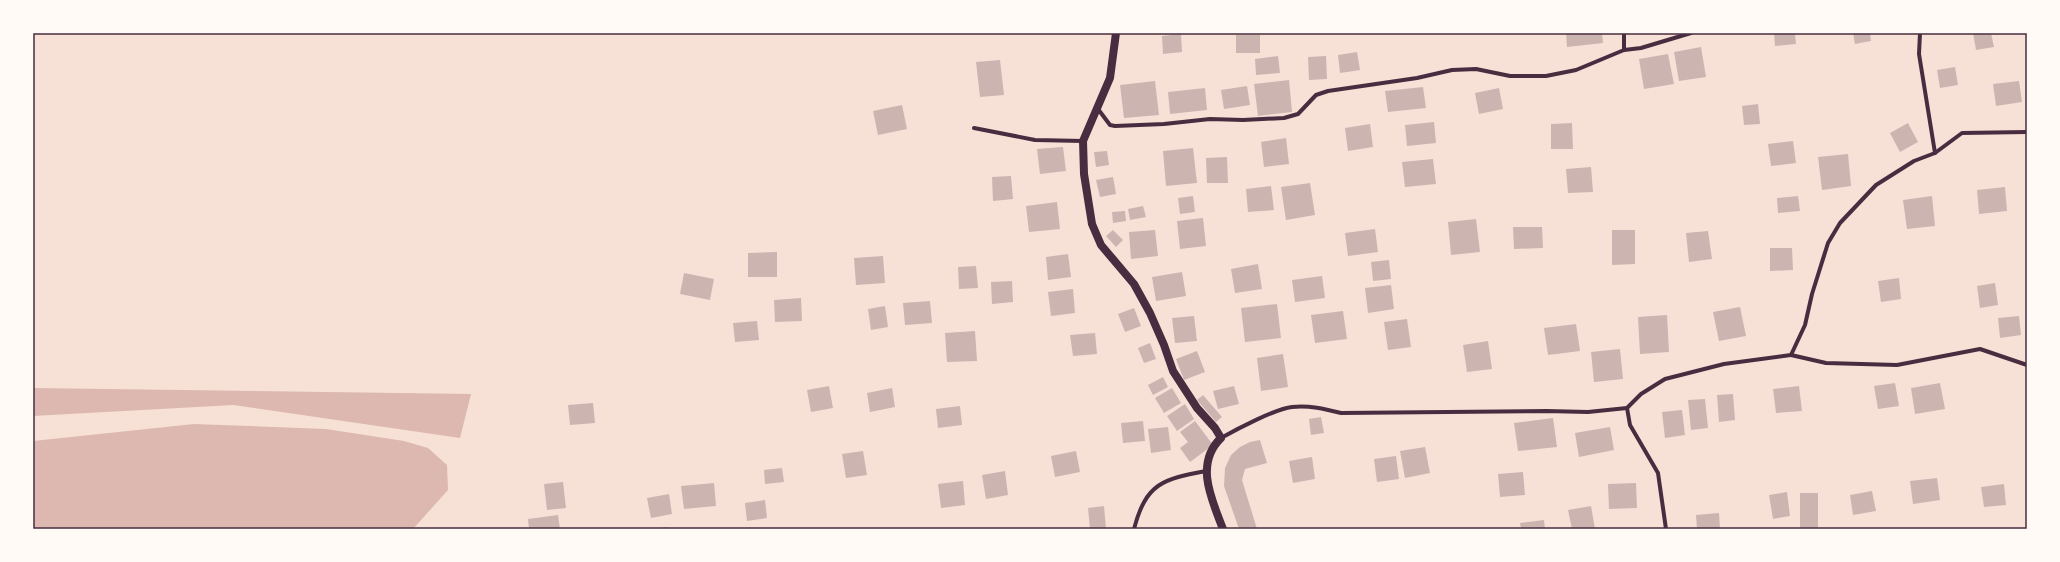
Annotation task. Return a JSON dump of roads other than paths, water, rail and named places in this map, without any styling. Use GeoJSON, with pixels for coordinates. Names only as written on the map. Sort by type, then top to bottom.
{"type":"FeatureCollection","features":[{"type":"Feature","properties":{"kind":"main road"},"geometry":{"type":"LineString","coordinates":[[1116,33],[1110,78],[1083,141],[1084,174],[1092,224],[1101,246],[1134,284],[1164,345],[1173,371],[1197,408],[1215,428],[1221,438],[1212,449],[1206,471],[1208,489],[1223,529]]}},
{"type":"Feature","properties":{"kind":"street"},"geometry":{"type":"LineString","coordinates":[[1624,33],[1624,50]]}},
{"type":"Feature","properties":{"kind":"street"},"geometry":{"type":"LineString","coordinates":[[1098,109],[1110,126],[1164,124],[1210,119],[1243,120],[1284,118],[1298,114],[1316,95],[1328,91],[1417,78],[1452,70],[1476,69],[1510,76],[1546,76],[1576,70],[1624,50],[1642,48],[1691,33]]}},
{"type":"Feature","properties":{"kind":"street"},"geometry":{"type":"LineString","coordinates":[[1920,33],[1919,54],[1935,153]]}},
{"type":"Feature","properties":{"kind":"street"},"geometry":{"type":"LineString","coordinates":[[974,128],[1035,140],[1083,141]]}},
{"type":"Feature","properties":{"kind":"street"},"geometry":{"type":"LineString","coordinates":[[1791,356],[1805,325],[1812,294],[1828,243],[1840,223],[1876,185],[1914,162],[1935,153],[1962,133],[2027,132]]}},
{"type":"Feature","properties":{"kind":"street"},"geometry":{"type":"LineString","coordinates":[[1221,438],[1256,420],[1291,407],[1319,407],[1341,413],[1546,410],[1588,412],[1627,408],[1641,394],[1665,379],[1724,364],[1765,357],[1791,356],[1826,363],[1896,365],[1980,349],[2027,365]]}},
{"type":"Feature","properties":{"kind":"street"},"geometry":{"type":"LineString","coordinates":[[1627,408],[1630,425],[1658,473],[1666,529]]}},
{"type":"Feature","properties":{"kind":"street"},"geometry":{"type":"LineString","coordinates":[[1134,529],[1138,513],[1155,486],[1173,477],[1206,471]]}}]}
